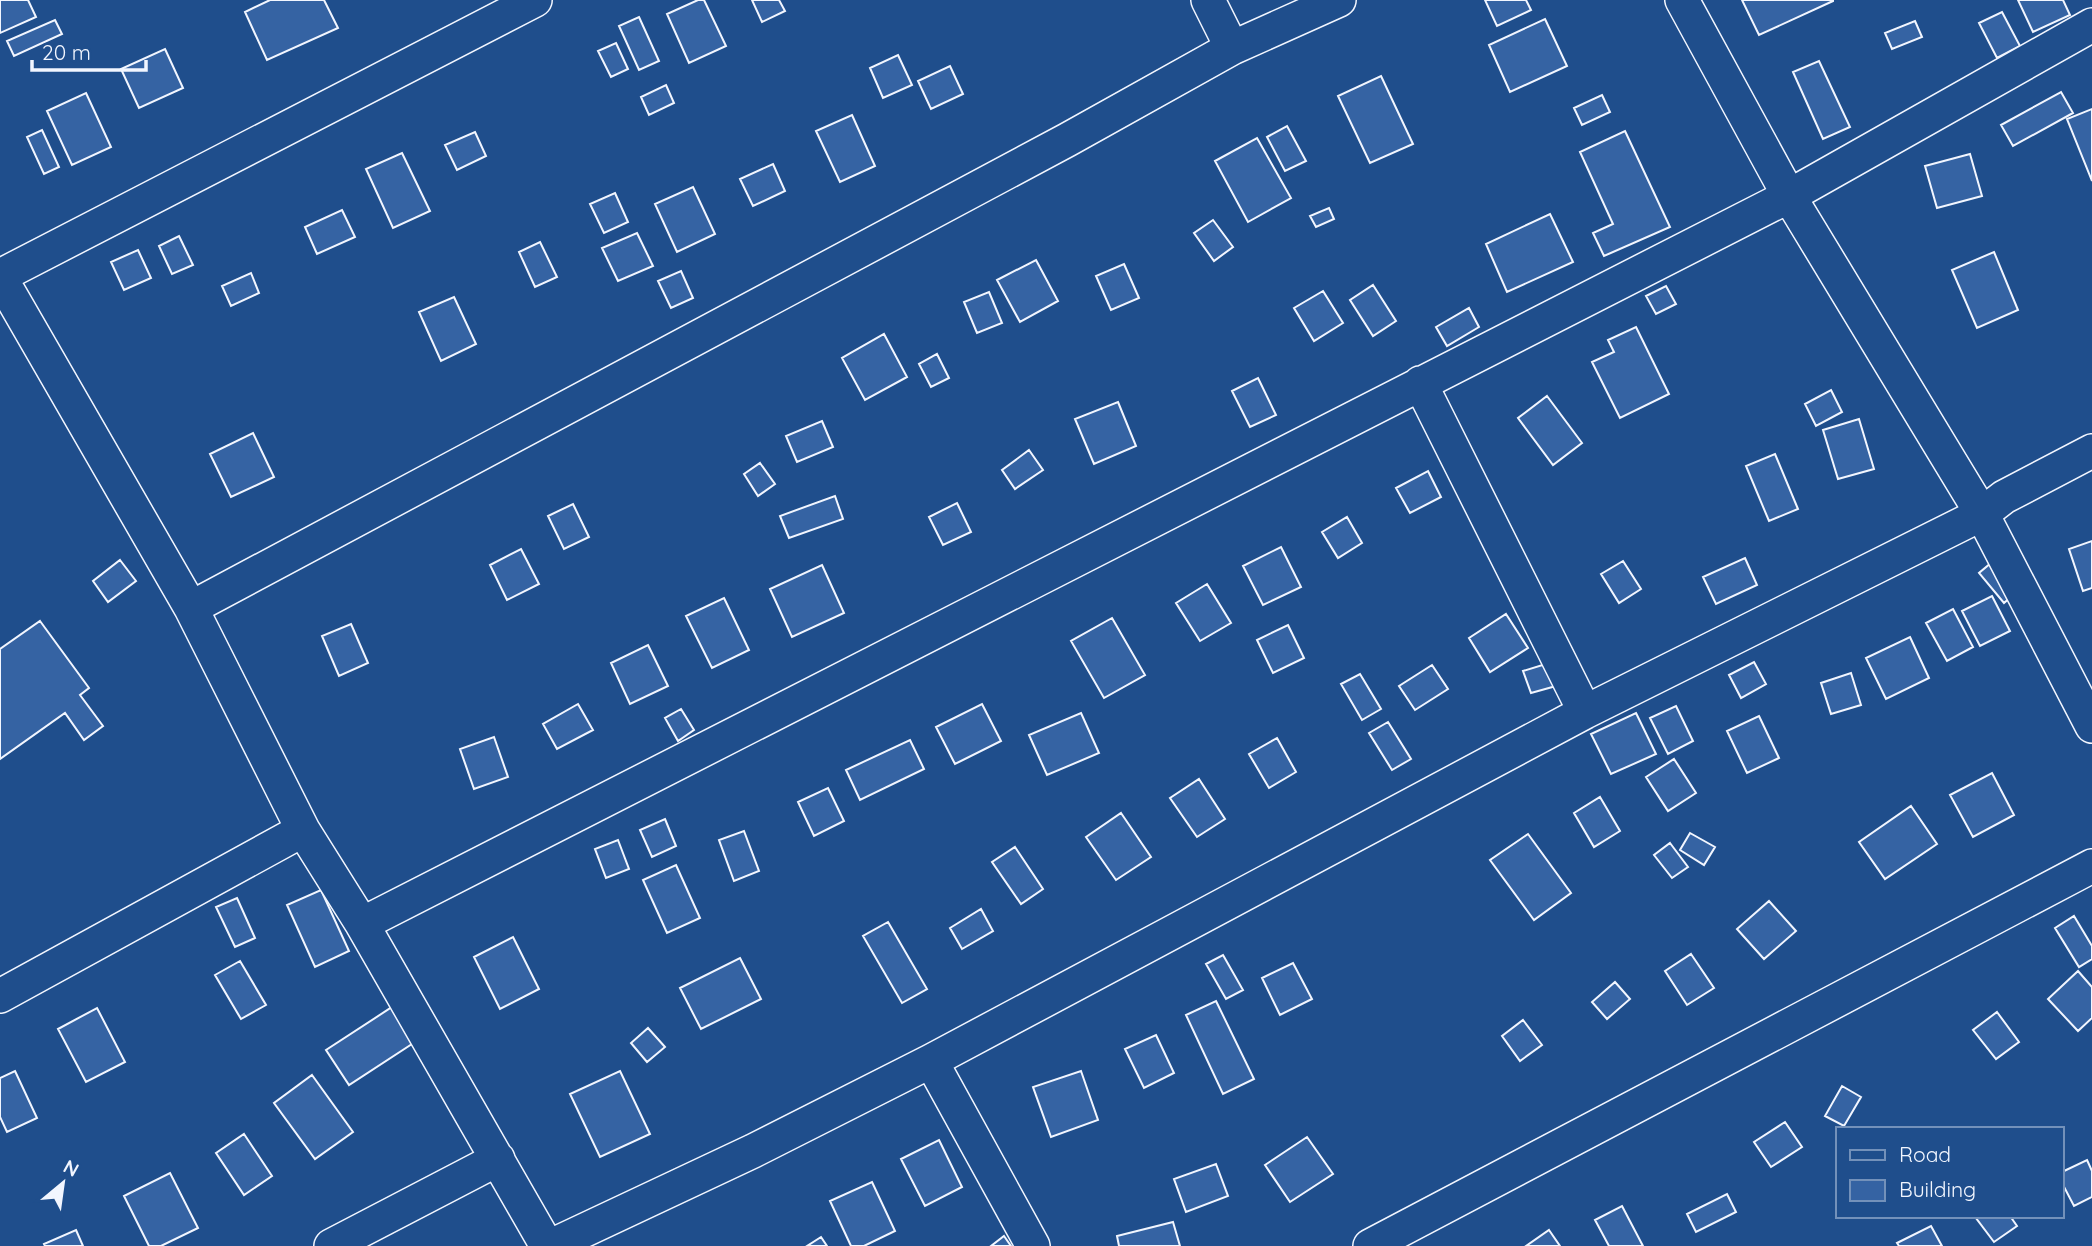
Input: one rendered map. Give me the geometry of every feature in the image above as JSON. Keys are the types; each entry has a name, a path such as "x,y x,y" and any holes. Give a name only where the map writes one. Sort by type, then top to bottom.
{"street":[{"path":"535,0 0,277 191,608 303,830 362,924 549,1246 753,1151 931,1061 1585,712 1982,514 2004,497 2092,451"},
{"path":"1208,0 1232,48"},
{"path":"191,608 1067,140 1232,48 1339,0"},
{"path":"1682,0 1789,196 1982,514 2092,726"},
{"path":"2090,0 2092,7"},
{"path":"362,924 1789,196 2092,25"},
{"path":"1420,383 1585,712"},
{"path":"0,996 303,830"},
{"path":"1370,1246 2092,866"},
{"path":"931,1061 1033,1246"},
{"path":"331,1246 498,1159"}],"building":[{"path":"0,0 28,0 36,17 0,33"},
{"path":"270,0 324,0 338,28 267,60 245,12"},
{"path":"698,0 704,0 726,46 689,63 667,14"},
{"path":"752,0 779,0 785,11 762,22"},
{"path":"1485,0 1526,0 1531,10 1497,26"},
{"path":"1742,0 1833,0 1833,1 1759,35"},
{"path":"2018,0 2063,0 2070,15 2033,32"},
{"path":"2002,12 2020,46 1997,58 1979,23"},
{"path":"639,17 659,61 639,70 619,26"},
{"path":"1545,19 1567,66 1510,92 1489,45"},
{"path":"55,20 62,34 14,56 7,41"},
{"path":"1915,21 1922,37 1892,49 1885,33"},
{"path":"616,43 628,69 611,77 598,51"},
{"path":"165,49 183,88 139,108 121,69"},
{"path":"898,55 912,85 883,98 870,68"},
{"path":"1819,61 1850,127 1823,139 1793,72"},
{"path":"950,66 963,94 931,109 918,81"},
{"path":"1381,76 1413,144 1370,163 1338,96"},
{"path":"666,85 674,103 649,115 641,97"},
{"path":"2061,92 2073,113 2013,146 2001,125"},
{"path":"86,93 111,147 72,165 47,111"},
{"path":"1602,95 1610,112 1582,125 1574,108"},
{"path":"2092,109 2092,181 2067,119"},
{"path":"852,115 875,166 840,182 816,131"},
{"path":"1287,126 1306,161 1285,171 1267,137"},
{"path":"42,130 59,167 44,174 27,137"},
{"path":"1625,131 1670,227 1604,256 1593,233 1613,224 1580,152"},
{"path":"475,132 486,156 457,170 445,145"},
{"path":"1257,138 1291,198 1248,222 1215,161"},
{"path":"402,153 430,211 393,228 366,169"},
{"path":"1970,154 1982,196 1937,208 1925,166"},
{"path":"773,164 785,191 753,206 740,179"},
{"path":"693,187 715,234 677,252 655,204"},
{"path":"615,193 628,222 604,233 590,204"},
{"path":"1329,208 1334,219 1316,227 1310,216"},
{"path":"342,210 355,237 317,254 305,227"},
{"path":"1550,214 1573,262 1507,292 1486,244"},
{"path":"1213,220 1233,247 1214,261 1194,233"},
{"path":"637,233 653,266 618,281 602,248"},
{"path":"179,236 193,265 172,274 159,246"},
{"path":"540,242 557,277 535,287 519,252"},
{"path":"138,250 151,278 124,290 111,262"},
{"path":"1994,252 2018,310 1977,328 1952,270"},
{"path":"1036,260 1058,301 1020,322 997,280"},
{"path":"1124,264 1139,298 1111,310 1096,276"},
{"path":"681,271 693,298 671,308 658,281"},
{"path":"251,273 259,293 231,306 222,286"},
{"path":"1373,285 1396,321 1373,336 1350,300"},
{"path":"1666,286 1676,304 1656,314 1646,296"},
{"path":"1323,291 1343,323 1314,341 1294,308"},
{"path":"989,292 1002,323 977,333 964,302"},
{"path":"454,297 476,344 441,361 419,312"},
{"path":"1469,308 1479,327 1447,346 1436,327"},
{"path":"1636,327 1669,394 1620,418 1592,362 1614,352 1608,340"},
{"path":"884,334 907,377 865,400 842,358"},
{"path":"937,354 949,378 931,387 919,364"},
{"path":"1258,378 1276,415 1250,427 1232,391"},
{"path":"1831,390 1842,412 1816,426 1805,404"},
{"path":"1547,396 1582,443 1553,465 1518,418"},
{"path":"1118,402 1136,446 1094,464 1075,419"},
{"path":"1859,419 1874,469 1838,479 1823,430"},
{"path":"822,421 833,447 797,462 786,436"},
{"path":"253,433 274,477 231,497 210,454"},
{"path":"1029,450 1043,470 1015,489 1002,470"},
{"path":"1775,454 1798,509 1769,521 1746,466"},
{"path":"760,463 775,484 758,496 744,474"},
{"path":"1428,471 1441,497 1410,513 1396,488"},
{"path":"835,496 843,519 789,538 780,516"},
{"path":"957,503 971,532 943,545 929,517"},
{"path":"573,504 589,537 564,549 548,516"},
{"path":"1347,517 1362,543 1338,558 1322,532"},
{"path":"2092,541 2092,588 2083,591 2069,549"},
{"path":"1281,547 1301,587 1263,605 1243,566"},
{"path":"521,549 539,584 507,600 490,565"},
{"path":"1745,558 1757,585 1716,604 1703,577"},
{"path":"1997,558 2021,588 2004,603 1979,573"},
{"path":"120,560 136,581 108,602 93,581"},
{"path":"1623,561 1641,589 1619,603 1601,574"},
{"path":"822,565 844,613 792,637 770,589"},
{"path":"1207,584 1231,623 1200,641 1176,603"},
{"path":"1992,596 2010,631 1980,646 1962,611"},
{"path":"724,598 749,650 712,668 686,616"},
{"path":"1953,609 1973,647 1947,661 1926,623"},
{"path":"1506,614 1528,648 1490,672 1469,638"},
{"path":"1112,618 1145,675 1104,698 1071,641"},
{"path":"40,621 89,688 80,695 103,726 84,740 65,713 0,759 0,649"},
{"path":"351,624 368,663 339,676 322,636"},
{"path":"1288,625 1304,658 1273,673 1257,640"},
{"path":"1910,637 1929,678 1886,699 1866,658"},
{"path":"648,645 668,686 630,704 611,663"},
{"path":"1754,662 1766,684 1741,698 1729,675"},
{"path":"1549,663 1556,686 1531,693 1523,671"},
{"path":"1432,665 1448,689 1415,710 1399,686"},
{"path":"1851,673 1861,705 1831,714 1821,683"},
{"path":"1360,674 1381,709 1362,720 1341,684"},
{"path":"578,704 593,730 557,749 543,724"},
{"path":"982,704 1001,741 955,764 936,727"},
{"path":"1676,706 1693,741 1668,754 1650,718"},
{"path":"681,709 694,730 678,741 665,718"},
{"path":"1081,713 1099,753 1047,775 1029,735"},
{"path":"1636,713 1656,754 1611,774 1591,734"},
{"path":"1759,716 1779,758 1747,773 1727,731"},
{"path":"1388,722 1411,759 1392,770 1369,733"},
{"path":"494,737 508,777 474,789 460,749"},
{"path":"1277,738 1296,772 1269,788 1249,754"},
{"path":"910,740 924,769 860,800 846,770"},
{"path":"1674,759 1696,793 1668,811 1646,777"},
{"path":"1992,773 2014,815 1973,837 1950,795"},
{"path":"1199,779 1225,819 1197,837 1170,798"},
{"path":"828,788 844,821 814,836 798,802"},
{"path":"1600,797 1620,831 1594,847 1574,813"},
{"path":"1911,806 1937,844 1885,879 1859,842"},
{"path":"1121,813 1151,857 1116,880 1086,837"},
{"path":"665,819 676,846 652,857 640,830"},
{"path":"744,831 759,871 734,881 719,840"},
{"path":"1690,833 1715,847 1704,865 1680,850"},
{"path":"1528,834 1571,893 1534,920 1490,860"},
{"path":"618,840 629,869 606,878 595,849"},
{"path":"1670,843 1688,867 1672,878 1654,855"},
{"path":"1015,847 1043,889 1021,904 992,862"},
{"path":"676,865 700,918 667,933 643,880"},
{"path":"321,890 349,951 315,967 287,905"},
{"path":"237,898 255,938 235,947 216,907"},
{"path":"1769,901 1796,931 1764,959 1737,929"},
{"path":"981,909 993,931 962,949 950,928"},
{"path":"2074,916 2092,946 2092,959 2079,967 2055,928"},
{"path":"888,922 927,989 902,1003 863,936"},
{"path":"513,937 539,989 500,1009 474,957"},
{"path":"1691,954 1714,988 1687,1005 1665,971"},
{"path":"1223,955 1243,990 1226,999 1206,964"},
{"path":"740,958 761,999 701,1029 680,988"},
{"path":"240,961 266,1005 241,1019 215,975"},
{"path":"1293,963 1312,999 1280,1015 1262,978"},
{"path":"2078,971 2092,987 2092,1018 2078,1031 2048,999"},
{"path":"1615,982 1630,999 1607,1019 1592,1002"},
{"path":"1216,1001 1254,1079 1223,1094 1186,1015"},
{"path":"392,1007 415,1042 349,1085 326,1050"},
{"path":"97,1008 125,1062 86,1082 58,1029"},
{"path":"1997,1012 2019,1042 1996,1059 1973,1030"},
{"path":"1523,1020 1542,1045 1520,1061 1502,1036"},
{"path":"648,1028 665,1047 647,1062 631,1043"},
{"path":"1156,1035 1174,1073 1144,1088 1125,1049"},
{"path":"15,1071 37,1118 7,1132 0,1117 0,1078"},
{"path":"620,1071 650,1134 600,1157 570,1094"},
{"path":"1081,1071 1098,1120 1051,1137 1033,1087"},
{"path":"312,1075 353,1132 315,1159 274,1103"},
{"path":"1842,1086 1861,1097 1844,1126 1825,1116"},
{"path":"1785,1122 1802,1147 1771,1167 1754,1142"},
{"path":"244,1134 272,1176 244,1195 216,1153"},
{"path":"1307,1137 1333,1174 1290,1202 1265,1165"},
{"path":"939,1140 962,1187 925,1206 901,1159"},
{"path":"2087,1160 2092,1171 2092,1197 2074,1206 2064,1187 2064,1171"},
{"path":"1216,1164 1228,1196 1186,1212 1174,1179"},
{"path":"170,1173 198,1228 161,1246 149,1246 124,1196"},
{"path":"872,1182 895,1231 864,1246 851,1246 830,1201"},
{"path":"1727,1194 1736,1212 1696,1232 1687,1214"},
{"path":"1622,1206 1643,1246 1609,1246 1595,1220"},
{"path":"1976,1218 2011,1218 2017,1226 1994,1242"},
{"path":"1173,1222 1180,1246 1119,1246 1117,1236"},
{"path":"1931,1226 1942,1246 1899,1246 1897,1243"},
{"path":"76,1230 83,1246 44,1244"},
{"path":"1549,1230 1560,1246 1526,1246"},
{"path":"1004,1236 1011,1246 991,1246"},
{"path":"821,1237 827,1246 807,1246"}]}
